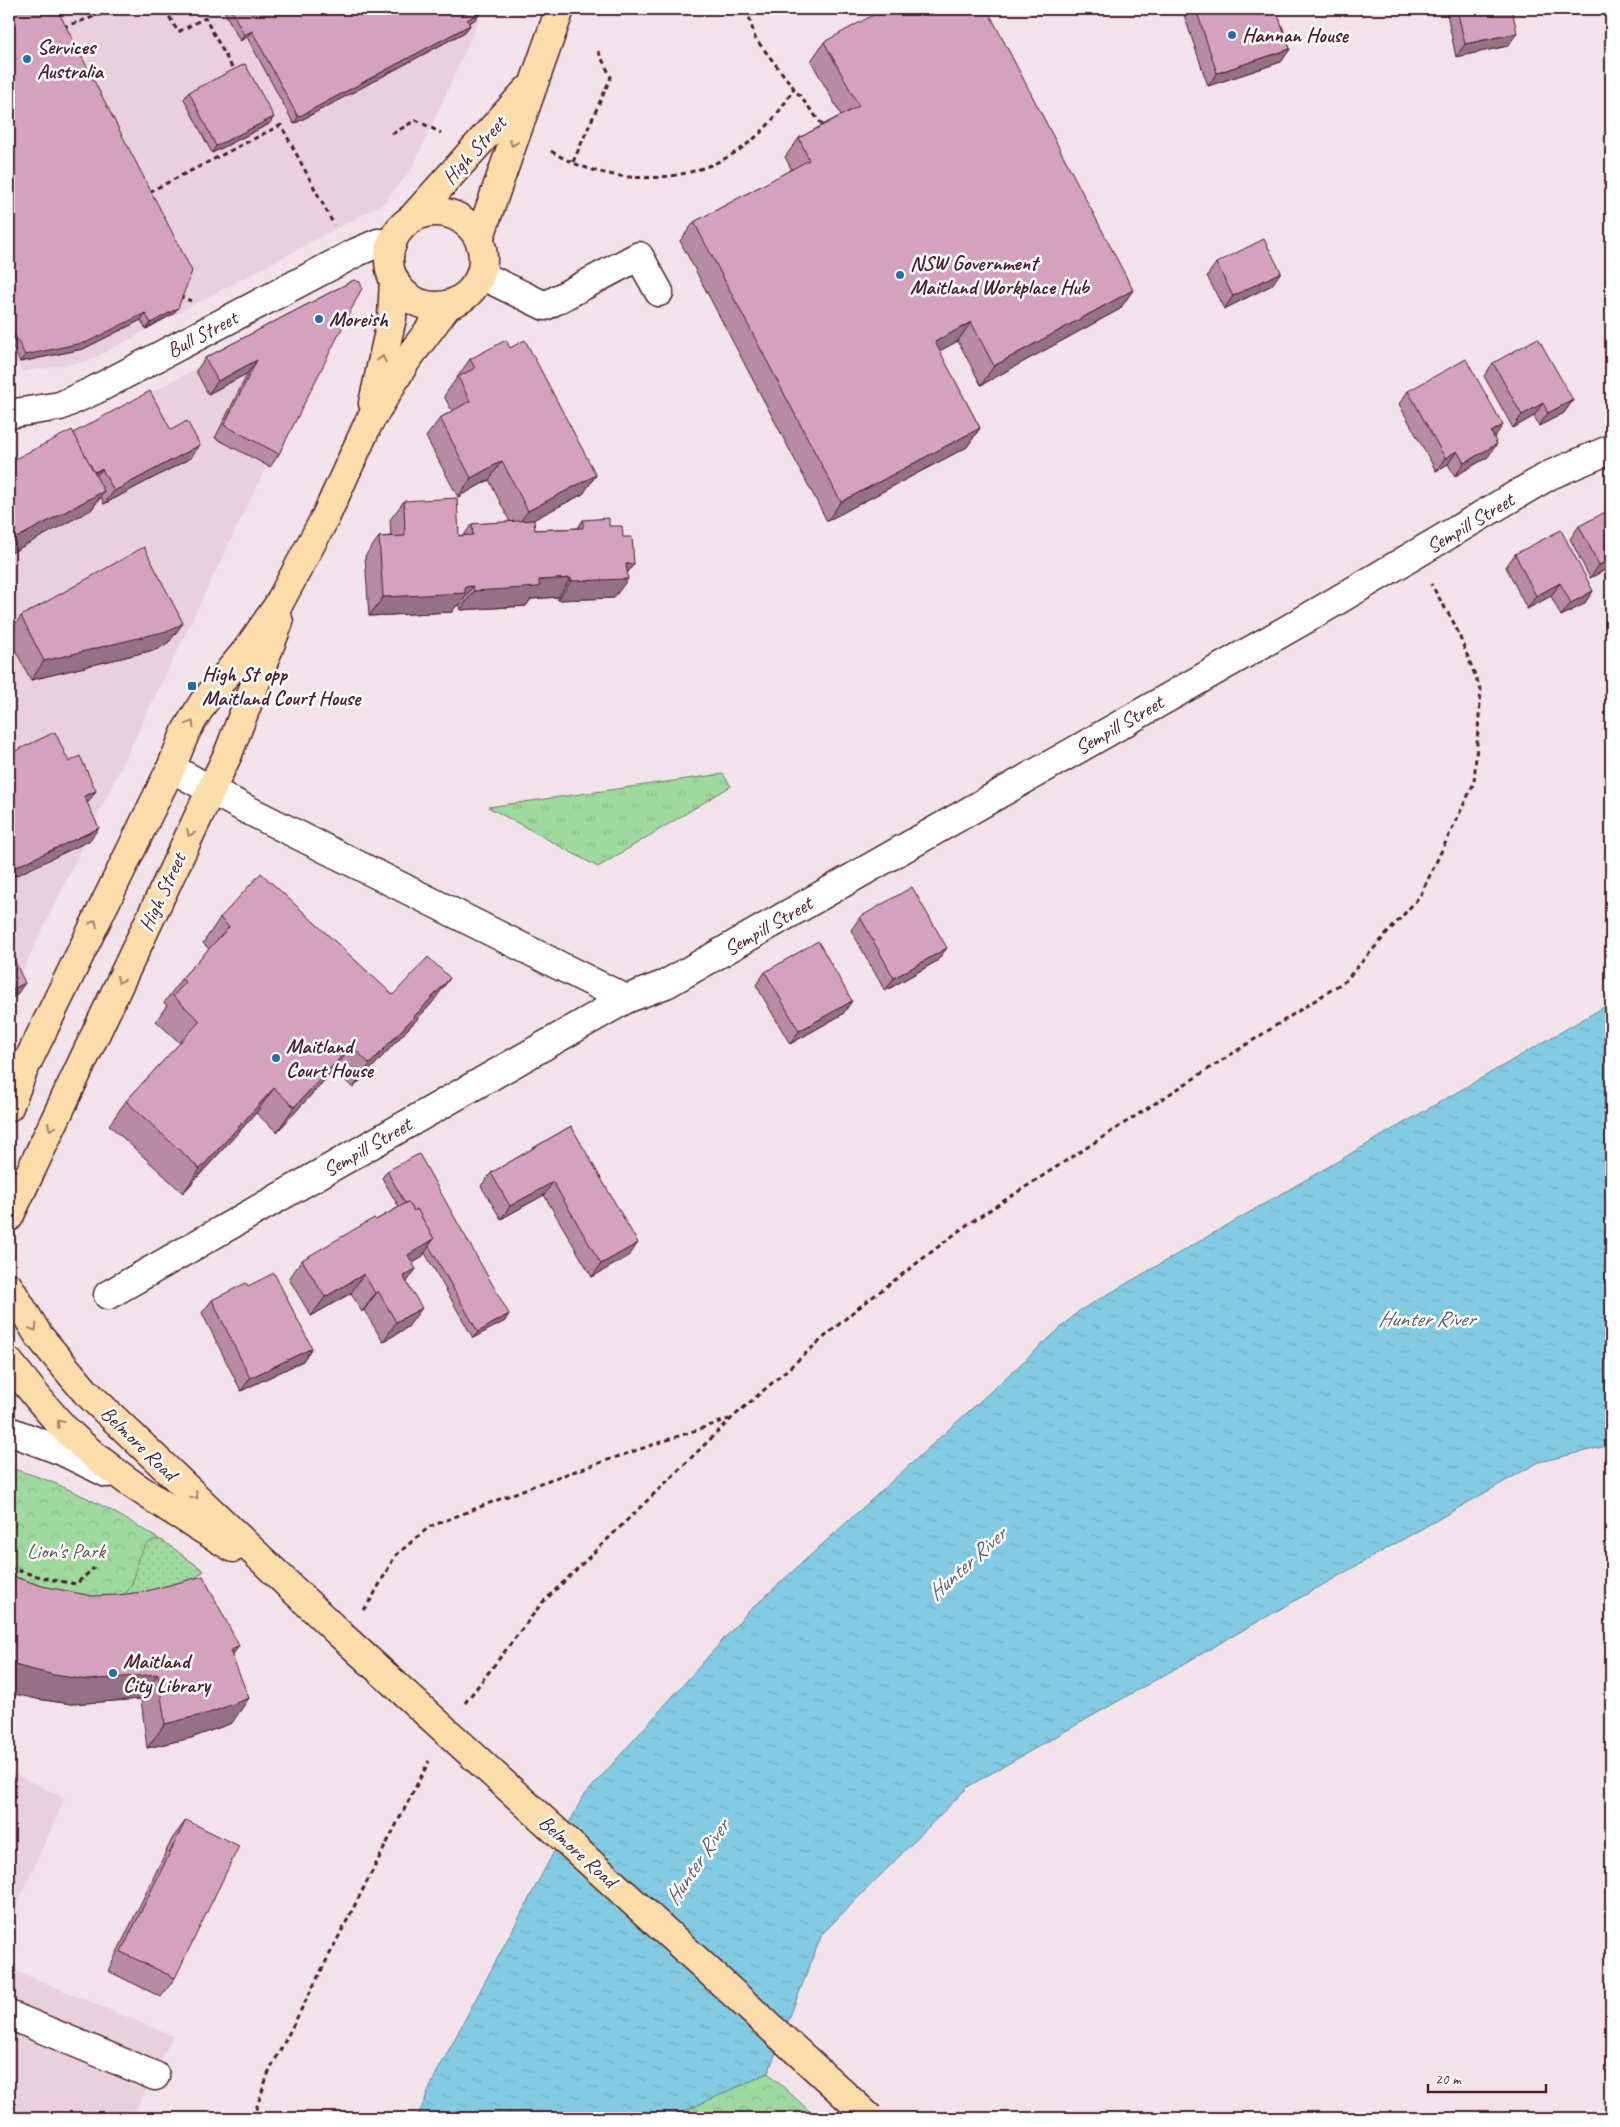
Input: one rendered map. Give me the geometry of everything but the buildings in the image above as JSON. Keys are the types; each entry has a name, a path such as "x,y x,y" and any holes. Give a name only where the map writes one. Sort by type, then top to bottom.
{"main road":[{"name":"High Street","path":"479,239 560,9"},
{"name":"High Street","path":"412,218 536,81"},
{"path":"431,212 450,214 467,223 479,239 483,257 481,275 477,283 464,297 448,305 427,305 416,302 407,296 394,279 389,264 392,244 401,227 412,218 431,212"},
{"name":"High Street","path":"368,424 392,318 394,279"},
{"name":"High Street","path":"9,1107 23,1071 171,768 186,731 204,703 246,651 272,614 325,518 368,424 406,361 448,305"},
{"name":"High Street","path":"9,1217 228,754 302,562"},
{"path":"9,1080 50,1014"},
{"name":"Belmore Road","path":"9,1287 39,1336 85,1391 288,1583"},
{"name":"Belmore Road","path":"9,1362 35,1396 68,1432 138,1488 288,1583 350,1625 870,2118"}],"street":[{"name":"Bull Street","path":"9,414 60,406 95,390 357,252 378,243 392,244"},
{"path":"481,275 545,306 639,256 659,292"},
{"name":"Sempill Street","path":"108,1295 626,999 674,979 1415,556 1550,475 1611,449"},
{"path":"171,768 626,999"},
{"path":"9,1431 62,1450 138,1488"},
{"path":"9,2015 155,2076"}],"path":[{"path":"59,28 117,9"},
{"path":"165,9 178,32 205,18 236,75"},
{"path":"747,9 756,38 829,133"},
{"path":"573,162 611,77 598,51"},
{"path":"551,150 573,162 606,174 656,178 679,174 706,166 732,154 752,141 770,122 794,88"},
{"path":"392,134 416,120 442,134"},
{"path":"263,124 267,132"},
{"path":"147,194 281,125 335,226"},
{"path":"176,295 190,300"},
{"path":"350,1625 372,1598 395,1556 429,1527 544,1482 732,1418 853,1312 968,1224 1345,981 1420,896 1474,782 1480,690 1455,625 1415,556"},
{"path":"9,1568 48,1579 76,1584 94,1568"}],"shaded area":[{"path":"9,9 484,9 413,167 383,204 89,361 22,372 9,348"},
{"path":"354,285 10,997 9,998 9,468"},
{"path":"9,1771 65,1798 9,1923"},
{"path":"9,1968 173,2036 132,2118 9,2118"}],"green space":[{"path":"723,774 731,786 598,867 488,807"},
{"name":"Lion's Park","path":"9,1468 59,1485 111,1510 160,1540 204,1571 157,1598 9,1595"},
{"path":"153,1540 162,1540 204,1571 191,1581 157,1598 122,1596 132,1583 141,1553 145,1546"},
{"path":"768,2073 817,2118 676,2118 678,2114"}],"water":[{"name":"Hunter River","path":"1611,1003 1611,1445 1539,1462 969,1786 822,1934 768,2073 678,2114 676,2118 417,2118 436,2074 583,1797 747,1613 1079,1311"}],"place":[{"name":"Hannan House","path":"1232,35"},
{"name":"Services Australia","path":"27,59"},
{"name":"NSW Government Maitland Workplace Hub","path":"900,275"},
{"name":"Moreish","path":"319,319"},
{"name":"High St opp Maitland Court House","path":"192,686"},
{"name":"Maitland Court House","path":"276,1058"},
{"name":"Maitland City Library","path":"113,1673"}]}
